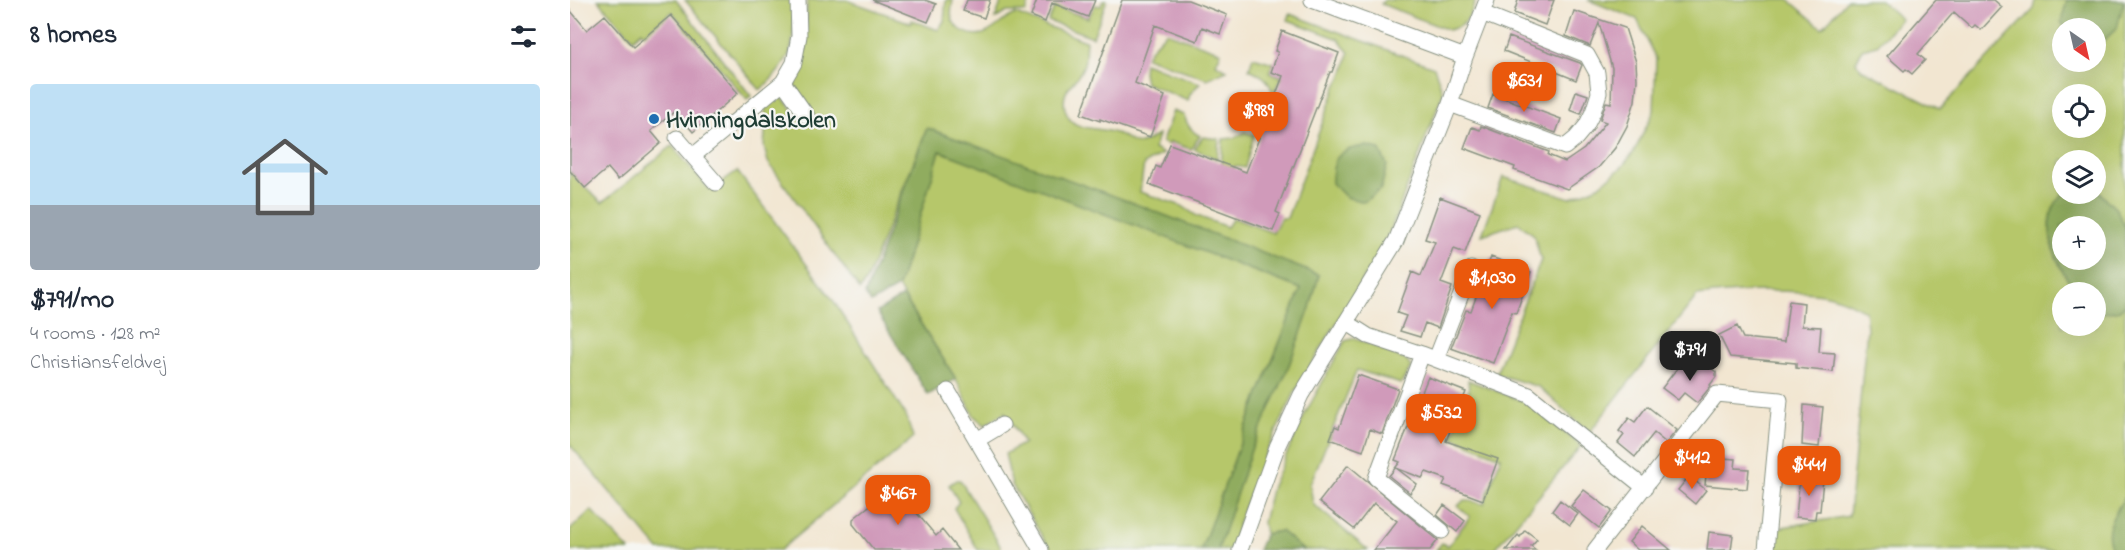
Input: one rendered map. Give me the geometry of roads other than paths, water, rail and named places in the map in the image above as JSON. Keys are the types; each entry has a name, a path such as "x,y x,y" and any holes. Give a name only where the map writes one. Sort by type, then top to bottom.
{"street":[{"path":"693,156 783,82 794,63 799,36 798,0"},
{"path":"1312,0 1465,57"},
{"path":"1240,550 1278,447 1301,395 1396,241 1485,7 1587,56 1598,73 1599,93 1593,112 1581,132 1565,147 1450,104"},
{"path":"783,82 807,116"},
{"path":"677,138 716,183"},
{"path":"1442,531 1376,478 1429,356 1471,269"},
{"path":"1346,322 1368,336 1429,356 1529,395 1645,488"},
{"path":"948,391 1041,550"},
{"path":"1595,550 1717,394 1780,400 1766,550"},
{"path":"976,440 1002,425"}],"place":[{"name":"Hvinningdalskolen","path":"654,119"}]}
